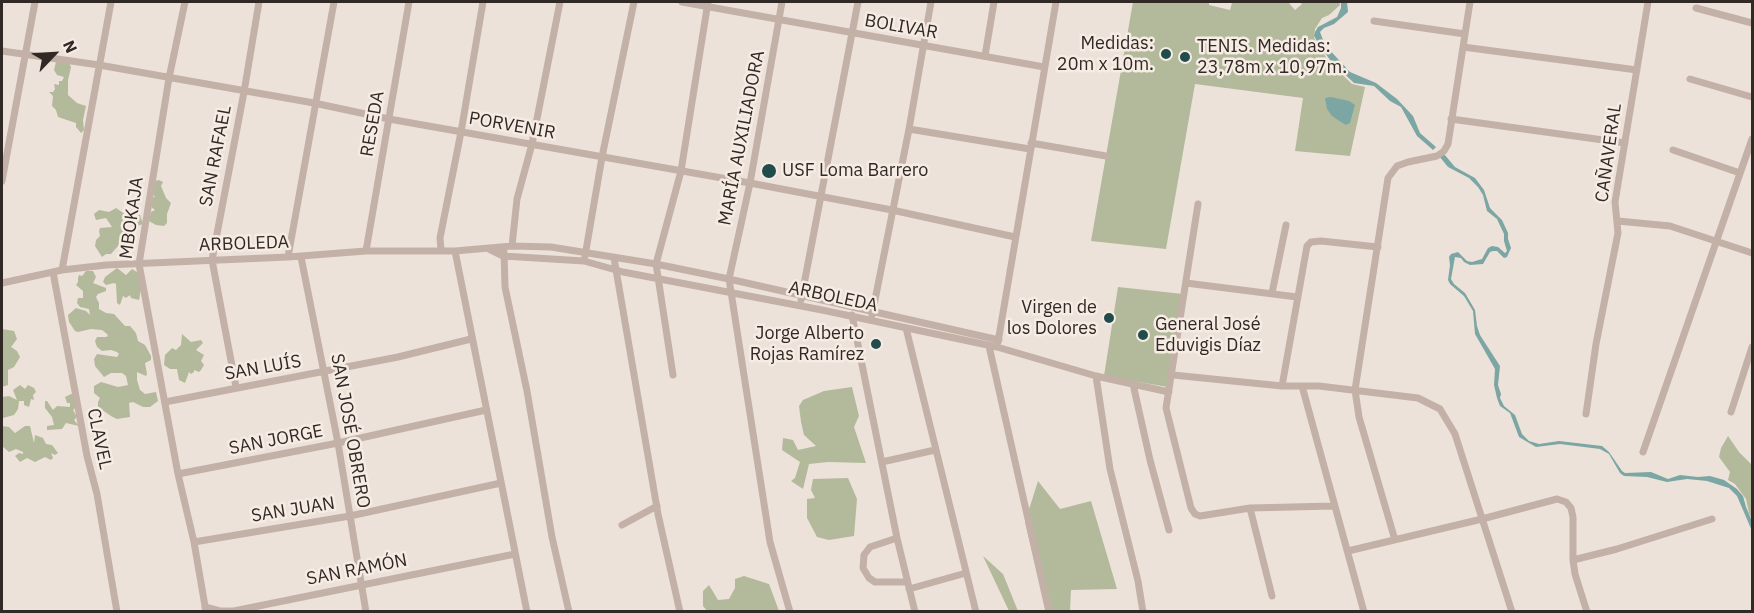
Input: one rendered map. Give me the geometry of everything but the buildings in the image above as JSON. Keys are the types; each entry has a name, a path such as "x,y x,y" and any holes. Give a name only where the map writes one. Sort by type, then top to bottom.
{"street":[{"path":"2,181 35,2"},
{"path":"62,270 111,2"},
{"name":"MBOKAJA","path":"185,2 139,264 205,609"},
{"name":"SAN RAFAEL","path":"236,387 212,260 259,2"},
{"path":"288,257 334,2"},
{"name":"RESEDA","path":"366,251 409,2"},
{"path":"441,250 440,238 483,2"},
{"path":"560,2 532,144 517,199 508,246 503,256 505,287 511,320 527,391 552,537 569,612"},
{"path":"584,261 602,157 634,2"},
{"name":"BOLIVAR","path":"682,2 708,3 853,34 1044,67"},
{"name":"MARÍA AUXILIADORA","path":"782,2 750,183 729,279 770,542 790,612"},
{"path":"800,305 858,2"},
{"path":"871,321 909,129 931,2"},
{"path":"985,56 994,2"},
{"path":"998,343 1056,2"},
{"path":"1395,540 1361,427 1355,390 1388,178 1397,166 1437,156 1444,151 1450,137 1470,2"},
{"name":"CAÑAVERAL","path":"1586,414 1596,344 1618,233 1615,202 1648,2"},
{"path":"673,375 656,264 681,171 708,3"},
{"path":"1696,8 1752,23"},
{"path":"1374,21 1465,34"},
{"path":"1463,47 1637,70"},
{"name":"PORVENIR","path":"2,51 99,65 750,183 892,210 1015,237"},
{"path":"1690,79 1752,97"},
{"path":"1451,119 1625,143"},
{"path":"909,129 1106,156"},
{"path":"1643,452 1752,139"},
{"path":"1673,150 1740,172"},
{"path":"1198,204 1173,375 1166,408 1191,508 1195,514 1200,516 1250,508 1334,506"},
{"path":"1618,221 1670,226 1752,253"},
{"path":"1272,293 1286,225"},
{"path":"1282,386 1305,253 1311,242 1378,247"},
{"name":"ARBOLEDA","path":"2,283 62,270 139,264 301,257 366,251 455,251 508,246 551,247 656,264 873,311 998,343 1096,376 1168,392"},
{"name":"ARBOLEDA","path":"489,249 503,256 584,261 616,270 800,305 989,346 998,343"},
{"path":"455,251 527,612"},
{"name":"SAN JOSÉ OBRERO","path":"301,257 338,443 366,612"},
{"path":"614,258 657,506 680,612"},
{"name":"CLAVEL","path":"53,272 87,456 97,495 117,612"},
{"path":"1186,283 1297,297"},
{"path":"851,306 897,538 915,612"},
{"path":"906,328 976,612"},
{"name":"SAN LUÍS","path":"165,402 398,357 471,339"},
{"path":"989,346 1048,612"},
{"path":"1731,412 1752,347"},
{"path":"1173,375 1282,386 1355,390 1418,398 1440,409 1455,434 1512,612"},
{"path":"1096,376 1110,469 1138,581 1143,612"},
{"path":"1133,384 1169,530"},
{"path":"1302,386 1364,612"},
{"name":"SAN JORGE","path":"178,474 338,443 486,410"},
{"path":"882,462 935,450"},
{"name":"SAN JUAN","path":"194,542 350,516 501,483"},
{"path":"1348,551 1557,499 1566,502 1571,508 1573,560 1587,612"},
{"path":"622,525 657,506"},
{"path":"1250,508 1272,596"},
{"path":"1573,560 1617,549 1712,519"},
{"path":"897,538 870,547 864,555 863,568 869,578 875,582 908,585 966,573"},
{"name":"SAN RAMÓN","path":"205,609 234,611 515,555"}],"green space":[{"path":"1133,2 1209,2 1209,5 1230,10 1232,3 1228,2 1288,2 1295,10 1302,4 1300,2 1339,2 1340,5 1322,18 1315,29 1314,38 1329,62 1352,84 1365,87 1350,156 1295,151 1303,98 1195,84 1166,249 1091,241"},
{"path":"56,62 69,63 71,67 68,95 77,103 86,106 83,120 84,130 81,133 76,123 58,117 52,106 53,96 49,92 53,92 54,84 59,85 59,81 62,81 64,77 57,75 54,70"},
{"path":"155,181 163,182 161,186 171,203 167,223 164,226 149,221 151,212 155,210 149,205 151,198 155,197 151,191"},
{"path":"116,208 125,214 140,215 143,224 134,227 121,223 122,227 132,234 131,246 124,251 118,246 111,254 102,257 95,246 100,236 100,228 112,227 106,218 96,220 94,214 99,210 109,212"},
{"path":"117,268 126,275 132,269 140,274 139,300 131,298 130,295 126,298 123,296 120,305 117,303 116,284 106,285 103,282 105,277"},
{"path":"86,271 93,271 96,277 93,283 106,288 106,291 96,297 99,309 114,314 125,326 130,326 136,333 138,341 145,345 151,356 151,360 145,363 146,376 137,372 137,380 140,390 145,394 156,392 158,401 150,407 129,403 130,417 117,419 111,416 98,407 100,398 94,393 94,386 101,382 118,387 128,385 126,376 122,373 111,373 104,377 95,366 94,359 97,354 117,357 119,354 111,350 102,351 97,347 95,341 97,337 106,337 107,334 102,330 91,329 78,332 69,322 68,315 76,308 90,315 89,309 80,307 77,303 78,298 83,298 83,291 76,285 79,275 82,276"},
{"name":"General José Eduvigis Díaz","path":"1118,287 1183,294 1168,387 1104,376"},
{"path":"2,329 14,331 17,339 11,347 20,357 14,367 8,370 8,385 2,387"},
{"path":"182,334 191,342 201,340 203,343 196,350 204,355 201,361 204,365 201,370 199,372 194,370 191,374 189,372 185,383 179,380 177,369 170,369 164,365 165,355 172,348 176,350 181,345"},
{"path":"20,385 25,389 28,385 34,388 36,392 33,395 34,400 31,399 29,407 24,405 24,401 19,401 14,415 3,418 2,397 9,396 17,400 13,390"},
{"path":"852,387 859,416 854,427 866,463 809,464 803,489 791,481 795,478 800,462 782,450 783,438 793,440 798,450 816,446 804,435 799,406 803,400 824,391"},
{"path":"74,395 76,407 73,410 77,417 74,420 79,426 66,423 62,429 47,430 47,426 54,425 52,417 45,408 45,401 53,410 57,406 70,407 65,397"},
{"path":"2,426 9,427 15,433 25,426 30,426 34,443 35,435 43,438 46,444 52,445 58,453 55,455 51,453 53,458 51,460 45,457 35,462 27,458 20,462 15,456 23,452 16,449 9,452 2,446"},
{"path":"1728,436 1752,465 1752,519 1746,499 1735,484 1728,480 1730,472 1719,457"},
{"path":"848,478 857,499 854,536 829,540 817,537 807,518 807,499 815,498 811,490 813,479"},
{"path":"1038,481 1060,509 1091,501 1117,589 1071,590 1070,611 1046,611 1025,522"},
{"path":"983,556 1003,574 1018,611 1009,611"},
{"path":"744,576 769,584 779,611 707,611 703,606 703,591 709,585 718,600 729,599 735,588 735,579"}],"water":[{"path":"1341,2 1347,2 1348,12 1320,32 1325,45 1350,72 1376,83 1397,99 1413,116 1420,133 1436,147 1433,150 1417,136 1401,107 1390,101 1374,86 1354,83 1322,49 1314,36 1315,32 1318,27 1337,17"},
{"path":"1325,98 1349,101 1355,105 1350,123 1346,125 1332,116 1327,109"},
{"path":"1444,154 1455,167 1475,178 1484,190 1490,208 1502,220 1508,233 1511,248 1507,257 1504,258 1497,251 1493,251 1483,264 1470,265 1461,258 1455,257 1451,279 1465,293 1475,310 1480,335 1500,366 1498,385 1500,398 1504,406 1515,415 1522,434 1529,441 1539,444 1559,441 1602,446 1609,452 1625,473 1651,472 1668,479 1680,475 1710,476 1724,480 1743,496 1752,521 1752,531 1737,496 1729,488 1707,481 1687,479 1667,482 1647,477 1624,476 1609,454 1600,449 1560,444 1536,447 1519,437 1510,413 1500,406 1497,398 1494,385 1495,369 1475,334 1473,311 1464,296 1448,280 1451,254 1458,252 1467,261 1472,262 1482,259 1488,248 1492,246 1498,247 1505,253 1507,251 1504,234 1497,219 1487,211 1483,195 1478,187 1469,178 1448,167 1439,156"}],"place":[{"name":"Medidas: 20m x 10m.","path":"1166,54"},
{"name":"TENIS. Medidas: 23,78m x 10,97m.","path":"1185,57"},
{"name":"USF Loma Barrero","path":"769,171"},
{"name":"Virgen de los Dolores","path":"1109,318"},
{"name":"General José Eduvigis Díaz","path":"1143,335"},
{"name":"Jorge Alberto Rojas Ramírez","path":"876,344"}]}
